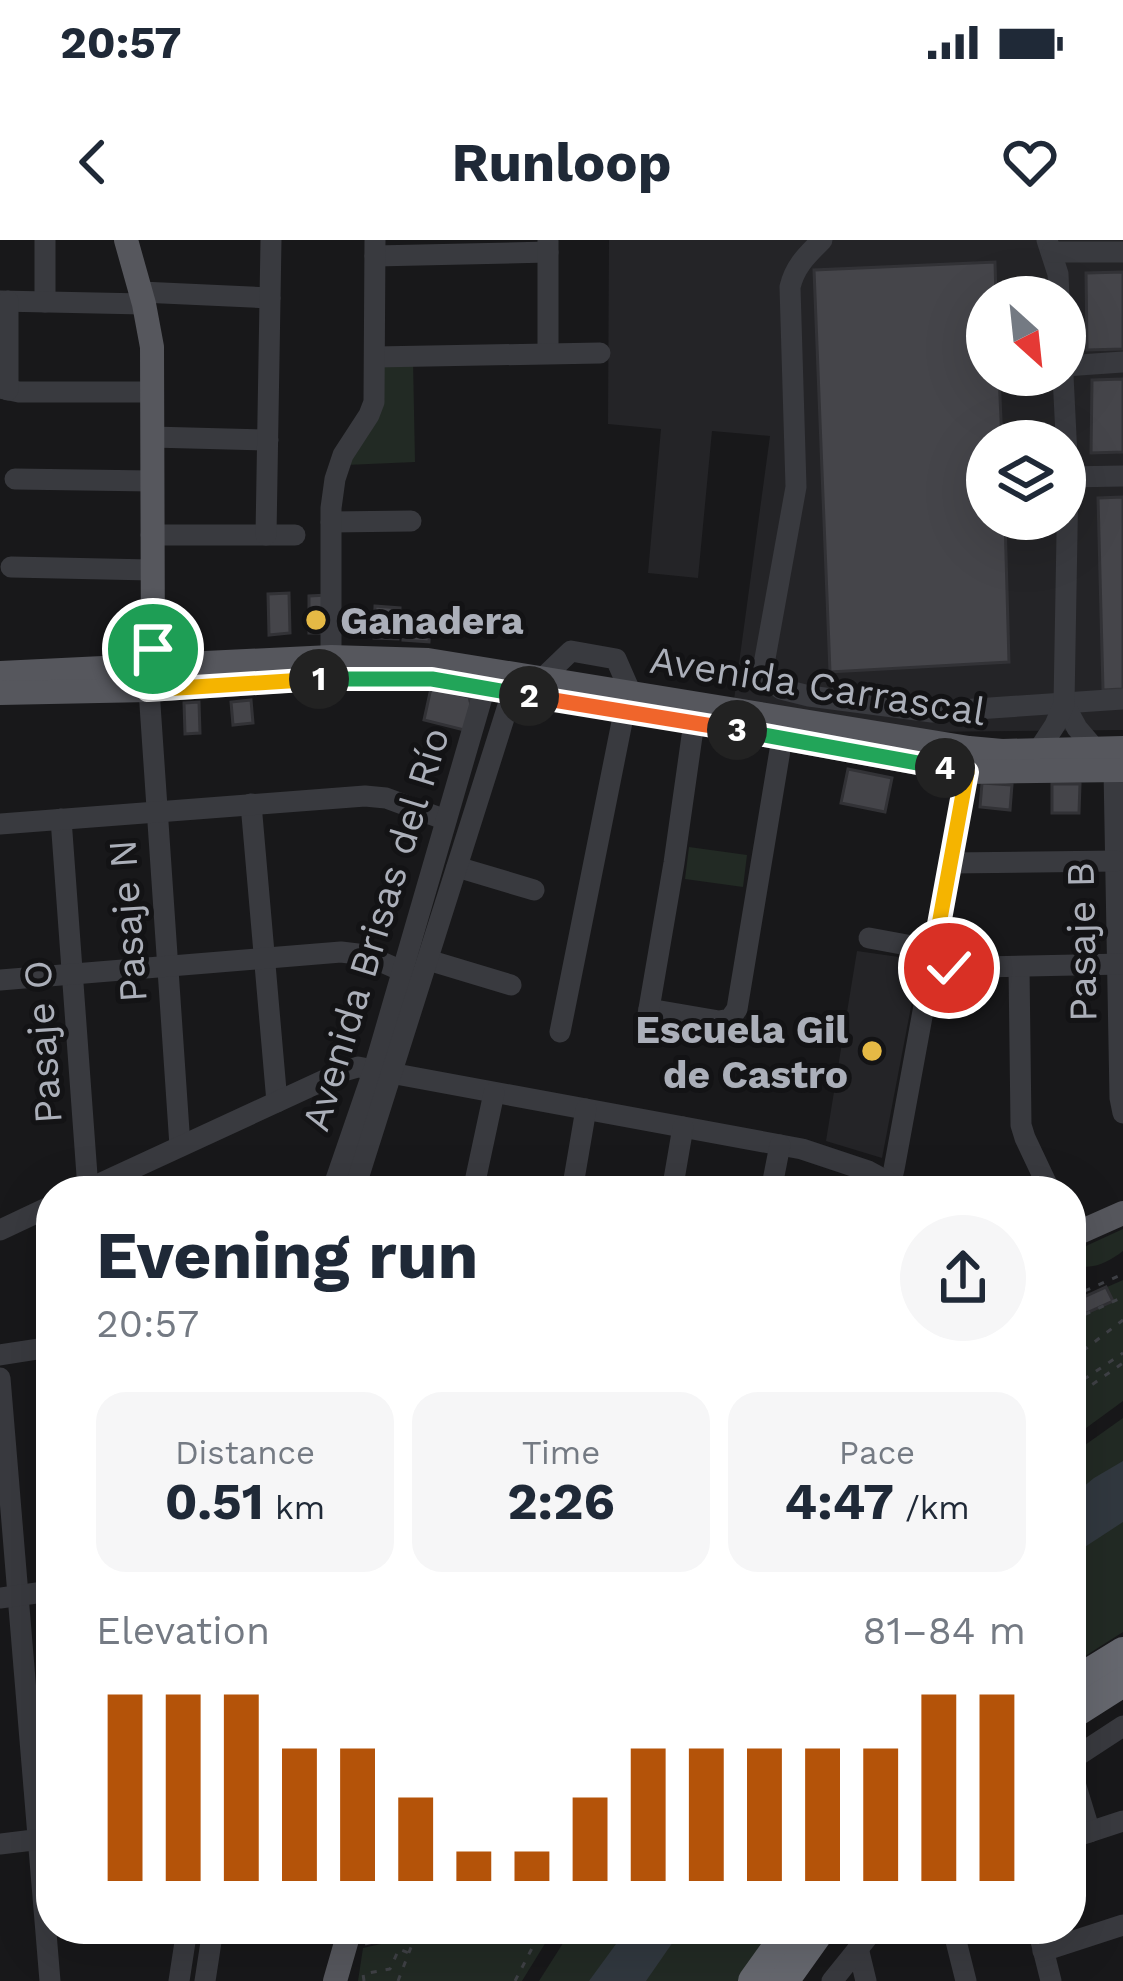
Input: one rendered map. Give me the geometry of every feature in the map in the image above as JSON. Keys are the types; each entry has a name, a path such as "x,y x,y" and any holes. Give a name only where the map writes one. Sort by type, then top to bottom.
{"highway":[{"path":"1086,1675 1123,1652"},
{"path":"1086,1705 1123,1682"},
{"path":"753,1981 779,1944"},
{"path":"784,1981 810,1944"}],"main road":[{"path":"125,240 152,347 151,677"},
{"path":"314,680 331,657"},
{"name":"Avenida Carrascal","path":"0,693 331,657 428,660 544,677 694,722 967,772 1120,763"},
{"name":"Avenida Carrascal","path":"0,674 407,678 969,748 1095,749 1120,763"},
{"path":"1086,1229 1123,1213"},
{"path":"335,1981 351,1944"}],"street":[{"path":"45,240 45,302"},
{"path":"266,535 271,240"},
{"path":"822,240 793,273 790,287 796,488 764,664 769,678 781,688 809,696 932,712 1123,699"},
{"path":"331,657 332,494 340,464 372,408 375,248 548,246 548,353"},
{"path":"1058,276 1049,246 1123,252"},
{"path":"152,392 4,389 4,301 270,298"},
{"path":"375,357 600,353"},
{"path":"1086,365 1123,362"},
{"path":"152,437 268,440"},
{"path":"1086,477 1123,476"},
{"path":"15,478 151,481"},
{"path":"331,522 411,520"},
{"path":"151,535 296,535"},
{"path":"1038,751 1064,704 1067,540"},
{"path":"11,567 151,570"},
{"name":"Pasaje N","path":"151,677 155,811 180,1146"},
{"name":"Avenida Brisas del Río","path":"358,1176 403,971 485,687"},
{"name":"Avenida Brisas del Río","path":"338,1176 428,960 512,693"},
{"path":"560,1032 627,702"},
{"path":"1064,704 1095,749"},
{"path":"694,722 647,1021 719,1021 730,1019 737,1009 782,738"},
{"name":"Pasaje B","path":"1120,763 1116,861 1123,1113"},
{"path":"895,1176 967,772"},
{"path":"0,824 372,796 446,820"},
{"path":"251,804 277,1102"},
{"name":"Pasaje O","path":"61,819 85,1176"},
{"path":"950,863 1116,861"},
{"path":"457,867 534,890"},
{"path":"869,938 932,959 1019,967 1120,964"},
{"path":"0,980 349,952 403,971"},
{"path":"428,960 511,986"},
{"path":"1019,967 1021,1125 1043,1176"},
{"path":"116,1176 351,1068 780,1144 845,1162 871,1176"},
{"path":"475,1176 494,1093"},
{"path":"575,1176 586,1109"},
{"path":"675,1176 683,1127"},
{"path":"774,1176 780,1144"},
{"path":"0,1230 36,1213"},
{"path":"0,1355 36,1349"},
{"path":"0,1378 9,1596 36,1778"},
{"path":"1086,1760 1123,1726"},
{"path":"1086,1833 1123,1821"},
{"path":"0,1844 36,1840"},
{"path":"1086,1932 1123,1925"},
{"path":"49,1944 50,1981"},
{"path":"179,1981 185,1944"},
{"path":"205,1981 211,1944"},
{"path":"832,1981 861,1944"},
{"path":"957,1944 966,1981"},
{"path":"1041,1944 1051,1981"},
{"path":"858,1948 866,1981"}],"path":[{"path":"1086,1290 1123,1274"},
{"path":"1086,1315 1123,1298"},
{"path":"1086,1348 1123,1320"},
{"path":"1086,1378 1123,1353"},
{"path":"1086,1389 1123,1363"},
{"path":"398,1980 412,1944"},
{"path":"515,1981 534,1944"},
{"path":"364,1981 363,1974 390,1969 399,1948 409,1953"}],"shaded area":[{"path":"609,240 1123,240 1123,730 918,732 734,700 770,436 712,431 698,578 648,573 661,429 608,424"},
{"path":"413,361 415,462 346,465 382,363"},
{"path":"689,847 747,855 743,887 685,879"},
{"name":"Escuela Gil de Castro","path":"857,951 920,960 882,1158 826,1141"},
{"path":"1123,1229 1123,1251 1105,1262 1086,1266 1088,1245"},
{"path":"1123,1280 1123,1401 1086,1428 1086,1296"},
{"path":"1123,1418 1123,1632 1086,1655 1086,1444"},
{"path":"1123,1461 1123,1522 1086,1546 1086,1485"},
{"path":"381,1944 545,1944 522,1981 358,1981 363,1948"},
{"path":"562,1944 764,1944 739,1981 539,1981"},
{"path":"616,1944 672,1944 646,1981 589,1981"}],"building":[{"path":"995,262 995,276 966,276 966,396 1000,396 1001,420 966,420 966,540 1006,540 1009,662 830,672 814,270"},
{"path":"1123,272 1123,349 1087,350 1086,273"},
{"path":"1123,379 1123,452 1091,453 1092,380"},
{"path":"1123,497 1123,689 1103,690 1098,498"},
{"path":"289,593 290,633 269,635 268,594"},
{"path":"327,595 328,633 309,633 309,596"},
{"path":"375,606 400,608 398,639 374,638"},
{"path":"404,626 430,628 429,642 403,640"},
{"path":"431,688 469,697 464,730 424,720"},
{"path":"251,700 253,723 233,725 231,702"},
{"path":"199,702 200,733 185,734 184,703"},
{"path":"848,769 892,778 885,812 841,803"},
{"path":"982,783 1012,785 1010,810 980,807"},
{"path":"1052,784 1080,784 1079,813 1052,813"},
{"path":"1106,1287 1113,1301 1086,1313 1086,1296"}],"place":[{"name":"Ganadera","path":"316,620"},
{"name":"Escuela Gil de Castro","path":"872,1051"}],"route":[{"path":"153,649 148,690 432,679 967,772 931,968 949,968"}]}
